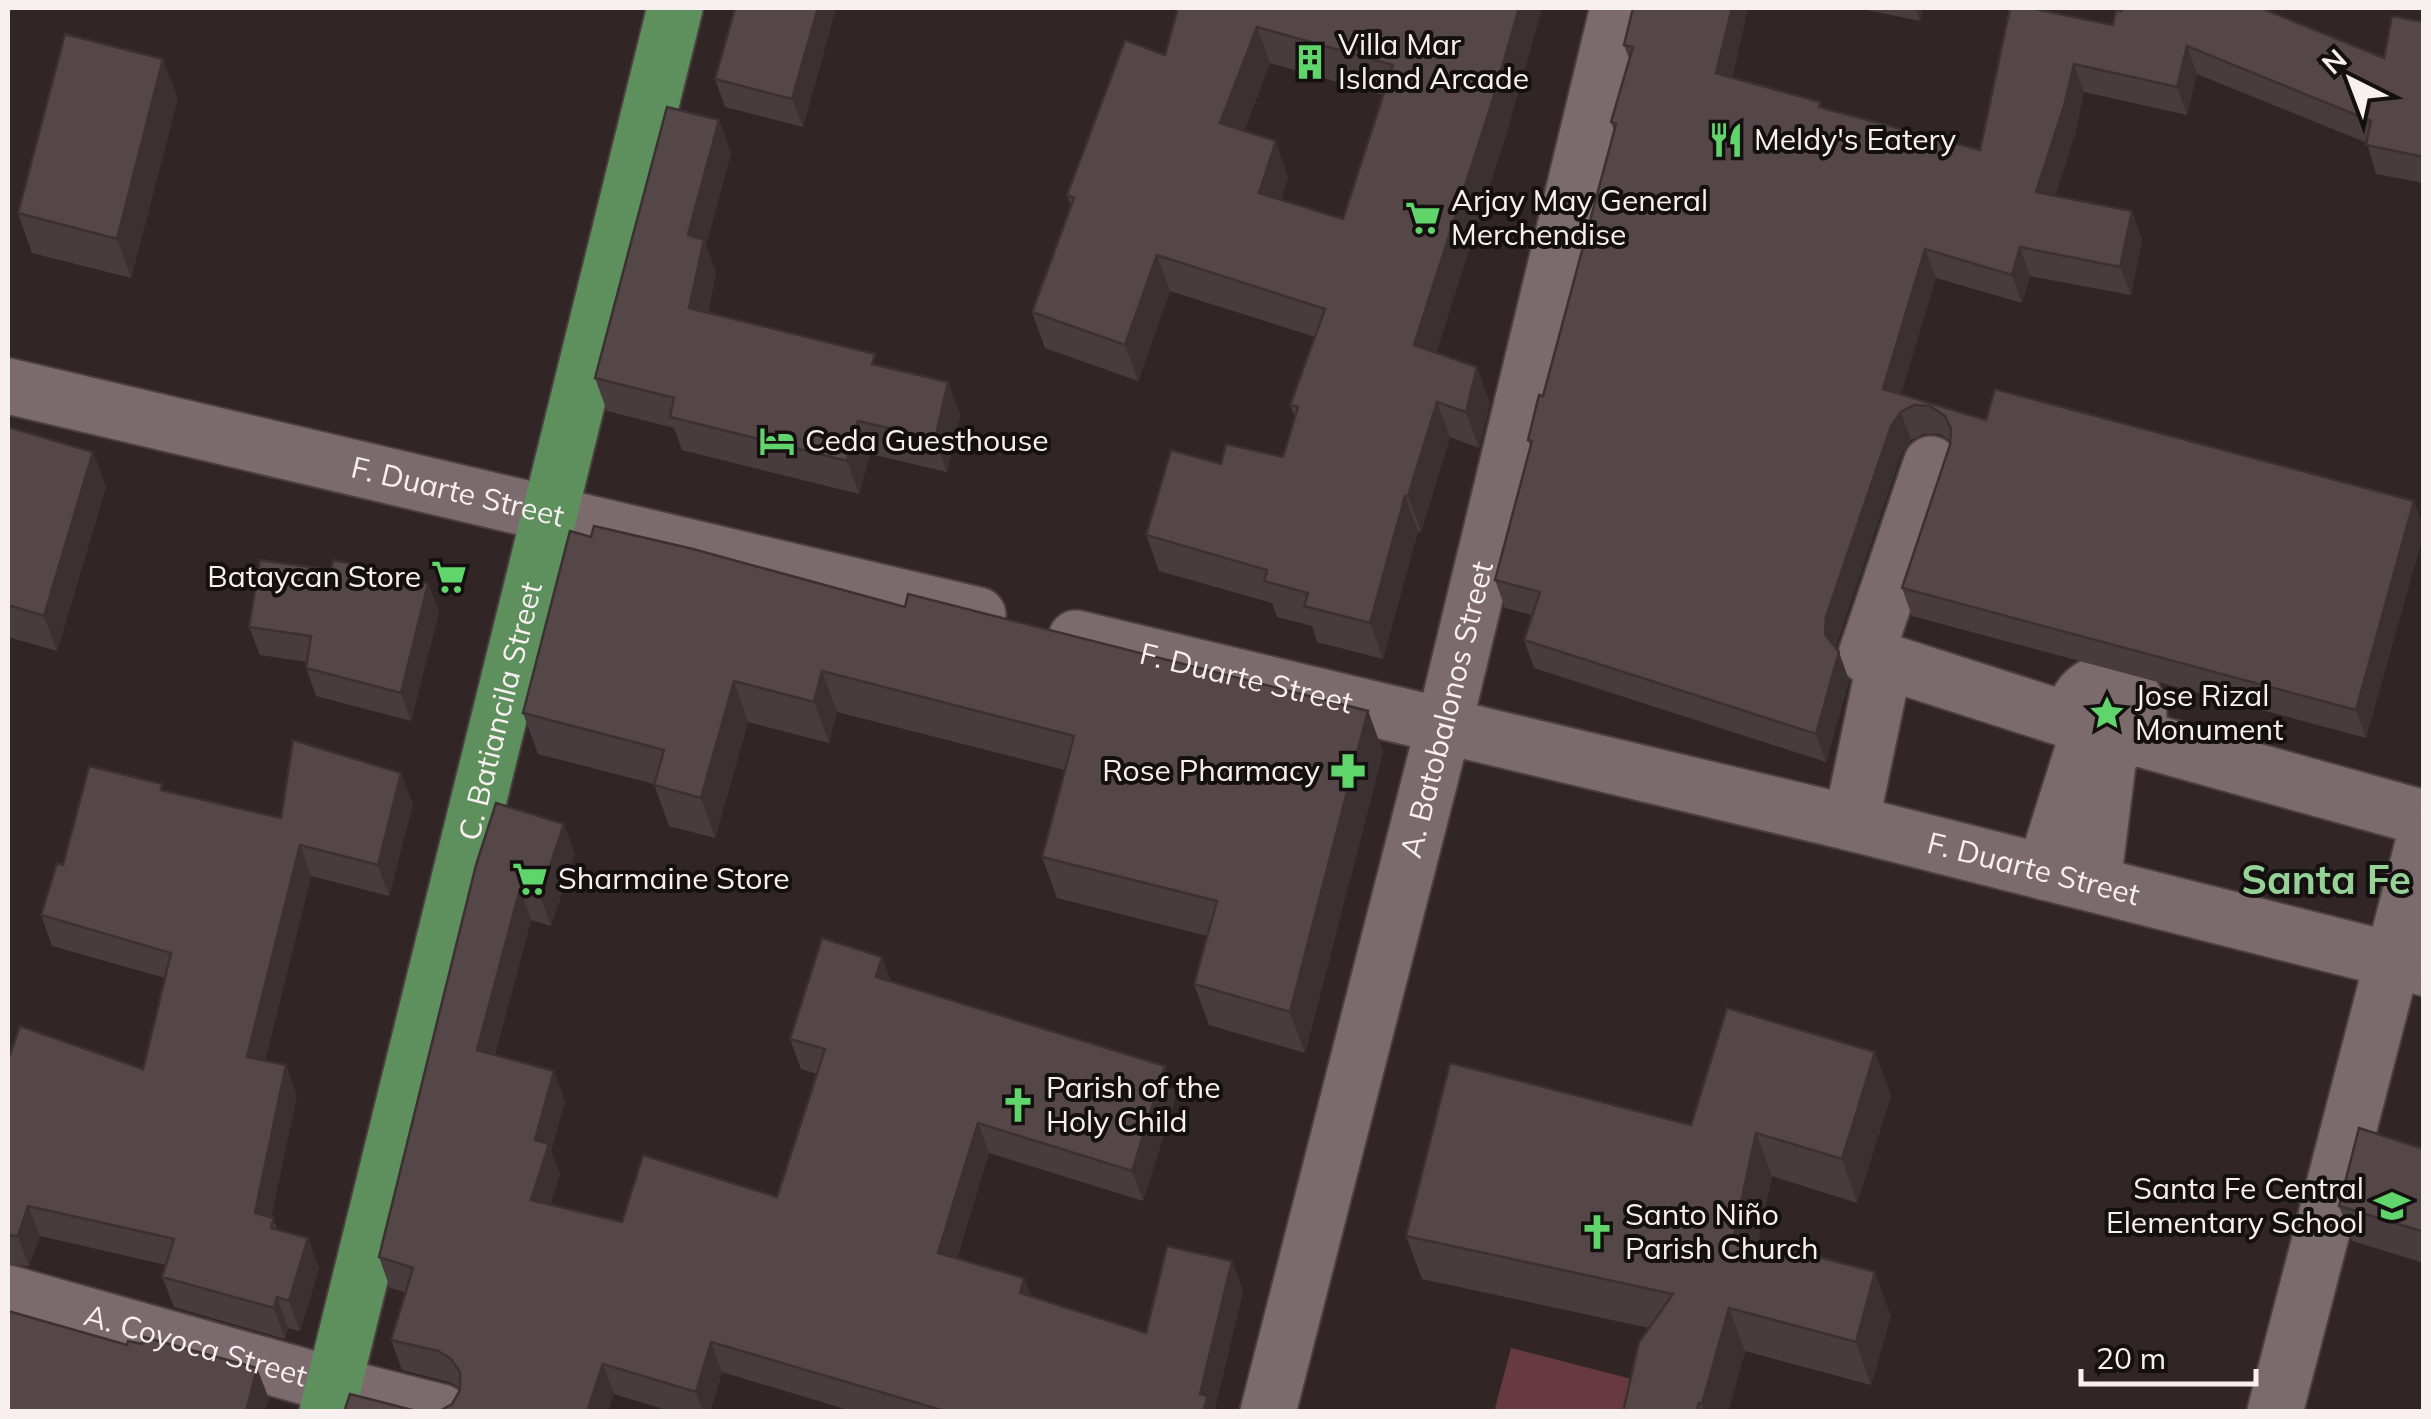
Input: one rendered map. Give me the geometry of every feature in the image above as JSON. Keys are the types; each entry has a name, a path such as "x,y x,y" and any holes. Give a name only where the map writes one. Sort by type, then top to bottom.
{"main road":[{"name":"C. Batiancila Street","path":"331,1398 675,8"}],"street":[{"name":"A. Batobalonos Street","path":"1268,1412 1444,724 1618,8"},
{"name":"F. Duarte Street","path":"8,386 1444,724 2408,964"},
{"path":"1851,823 1881,644 1931,464"},
{"path":"1881,644 2104,725 2424,818"},
{"path":"2104,725 2424,786"},
{"path":"2069,877 2104,725"},
{"path":"2276,1412 2408,964 2424,840"},
{"name":"A. Coyoca Street","path":"8,1293 331,1398 442,1412"}],"shaded area":[{"path":"1511,1348 1655,1385 1648,1411 1494,1412"}],"building":[{"path":"735,8 818,8 792,99 715,79"},
{"path":"1178,8 1519,8 1414,345 1477,367 1466,412 1437,402 1405,496 1370,623 1304,606 1308,593 1264,581 1267,570 1146,535 1171,450 1221,464 1226,444 1283,457 1298,407 1290,405 1325,309 1157,255 1125,345 1032,312 1074,198 1067,195 1125,40 1165,55","holes":["1257,27 1393,65 1343,219 1259,193 1276,141 1220,123"]},
{"path":"1633,8 1732,8 1716,73 1820,102 1819,107 1980,150 2010,8 2030,8 2113,25 2116,10 2122,8 2261,8 2384,58 2392,16 2424,22 2424,157 2366,145 2371,121 2187,46 2177,87 2074,64 2036,192 2132,211 2120,267 2020,247 2012,275 1925,249 1883,389 1986,420 1995,389 2414,501 2356,710 1902,588 1950,445 1951,429 1945,416 1930,406 1914,405 1901,412 1891,426 1826,617 1825,634 1839,652 1816,734 1524,640 1540,592 1495,580 1532,441 1528,440 1539,395 1543,396 1616,124 1611,122 1633,47 1624,45"},
{"path":"65,34 163,59 117,239 18,213"},
{"path":"667,107 719,120 688,235 704,240 689,308 875,354 872,364 948,382 935,439 858,421 847,461 670,417 674,398 595,378"},
{"path":"8,427 93,452 44,616 8,605"},
{"path":"594,526 905,607 908,594 1368,711 1290,1012 1194,984 1217,901 1042,857 1074,736 822,671 814,702 734,681 701,798 654,785 664,750 523,713 570,531 591,537"},
{"path":"260,560 331,570 333,560 389,571 428,584 401,693 306,668 311,636 249,627"},
{"path":"293,740 401,773 378,865 300,845 247,1057 286,1065 255,1213 274,1218 271,1228 308,1238 289,1301 277,1297 274,1308 162,1277 174,1239 28,1206 18,1236 8,1235 8,1060 20,1026 143,1069 171,953 41,915 57,863 63,865 89,766 162,784 161,790 281,818"},
{"path":"496,803 564,824 540,896 520,889 477,1050 554,1071 535,1140 549,1144 531,1200 622,1222 643,1155 777,1197 825,1049 790,1039 822,938 882,957 876,977 1165,1066 1132,1171 978,1123 938,1253 1024,1278 1020,1293 1146,1333 1167,1246 1232,1261 1200,1394 1208,1396 1203,1412 948,1412 711,1342 696,1392 603,1364 587,1412 438,1412 452,1404 460,1390 460,1372 451,1359 438,1351 391,1340 413,1268 379,1257 476,865"},
{"path":"1727,1008 1875,1052 1842,1159 1756,1133 1734,1234 1875,1272 1856,1342 1729,1308 1702,1404 1696,1412 1623,1412 1639,1342 1673,1294 1406,1236 1450,1063 1691,1125"},
{"path":"2359,1128 2424,1149 2424,1232 2339,1206"},
{"path":"8,1311 127,1345 128,1341 142,1344 144,1337 257,1368 246,1412 8,1412"},
{"path":"350,1394 420,1412 344,1412"}],"place":[{"name":"Villa Mar Island Arcade","path":"1310,62"},
{"name":"Meldy's Eatery","path":"1726,140"},
{"name":"Arjay May General Merchendise","path":"1423,218"},
{"name":"Ceda Guesthouse","path":"777,441"},
{"name":"Bataycan Store","path":"449,577"},
{"name":"Jose Rizal Monument","path":"2107,713"},
{"name":"Rose Pharmacy","path":"1348,771"},
{"name":"Sharmaine Store","path":"530,879"},
{"name":"Parish of the Holy Child","path":"1018,1105"},
{"name":"Santa Fe Central Elementary School","path":"2392,1206"},
{"name":"Santo Niño Parish Church","path":"1597,1232"}],"district":[{"name":"Santa Fe","path":"2326,880"}]}
